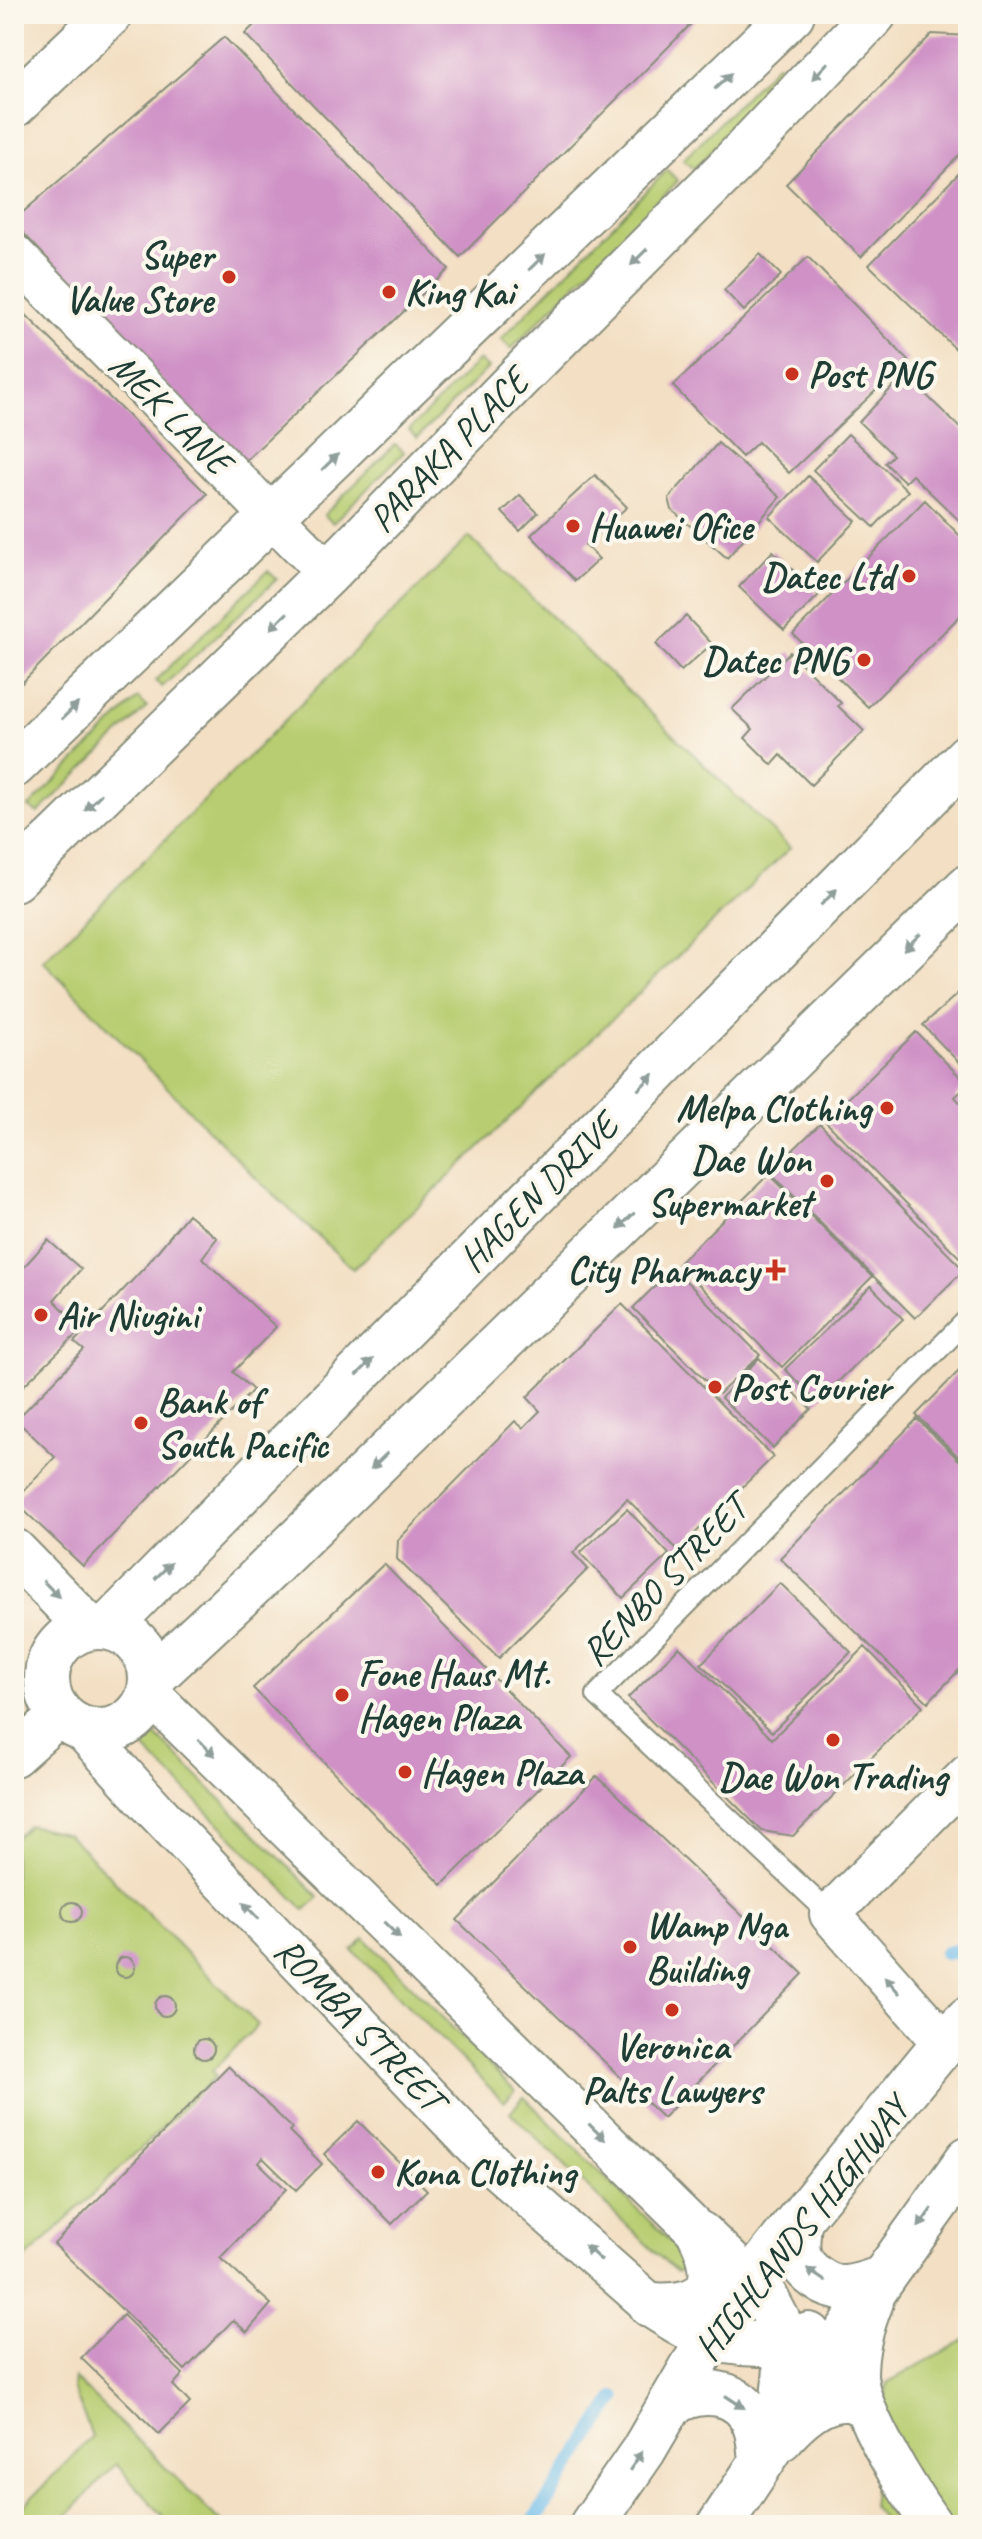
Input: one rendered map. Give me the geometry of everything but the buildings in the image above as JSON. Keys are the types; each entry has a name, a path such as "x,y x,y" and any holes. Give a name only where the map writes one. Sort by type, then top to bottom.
{"main road":[{"path":"14,105 110,14"},
{"name":"PARAKA PLACE","path":"14,765 792,14"},
{"name":"PARAKA PLACE","path":"14,879 328,573 729,167 874,14"},
{"name":"HAGEN DRIVE","path":"99,1627 968,756"},
{"path":"152,1686 149,1660 141,1646 127,1634 99,1627 76,1632 62,1642 51,1656 47,1674 63,1712 99,1732 131,1722 143,1710 152,1686 266,1571 968,887"},
{"path":"14,1551 99,1627"},
{"name":"ROMBA STREET","path":"14,1663 63,1712"},
{"name":"HIGHLANDS HIGHWAY","path":"592,2525 643,2451 749,2283 956,2031"},
{"path":"720,2525 883,2278 968,2159"},
{"path":"700,2234 713,2242 743,2250 774,2240 799,2220"},
{"path":"799,2220 798,2253 804,2268 817,2277 844,2289 883,2278"},
{"path":"700,2234 766,2298 778,2321 783,2342 785,2385 774,2430 761,2463"},
{"path":"651,2305 685,2305 700,2298 706,2290 711,2281 712,2262 700,2234"},
{"path":"651,2305 704,2335 748,2343 783,2342 820,2331 883,2278"},
{"path":"651,2305 669,2337 672,2352 675,2379 670,2405"},
{"path":"670,2405 683,2396 701,2392 721,2394 735,2400 754,2422 759,2436 761,2463"}],"street":[{"name":"MEK LANE","path":"14,255 328,573"},
{"path":"152,1686 700,2234"},
{"path":"14,1756 63,1712"},
{"name":"ROMBA STREET","path":"63,1712 497,2169 651,2305"},
{"path":"956,2031 830,1914 968,1775"},
{"path":"883,2278 866,2319 857,2376 864,2406 913,2498 932,2525"},
{"path":"761,2463 795,2425 818,2409 845,2400 864,2406"}],"lane":[{"name":"RENBO STREET","path":"830,1914 597,1695 968,1319"}],"green space":[{"path":"777,64 787,73 694,169 683,160"},
{"path":"667,170 678,181 511,349 501,339"},
{"path":"479,360 488,368 417,438 409,430"},
{"path":"395,444 404,452 333,523 324,515"},
{"path":"469,537 790,848 353,1269 257,1179 43,961"},
{"path":"268,571 277,579 162,687 155,681"},
{"path":"138,698 147,707 38,813 29,807"},
{"path":"146,1725 319,1897 305,1910 133,1737"},
{"path":"29,1825 68,1834 258,2025 212,2071 216,2076 14,2270 14,1839"},
{"path":"364,1938 515,2091 504,2102 352,1950"},
{"path":"524,2097 688,2259 686,2269 677,2272 665,2262 510,2112"},
{"path":"968,2338 968,2525 890,2525 872,2506 887,2383"},
{"path":"74,2378 224,2525 171,2525 116,2464 58,2525 14,2525 14,2516 92,2436 73,2388"}],"waterway":[{"path":"946,1953 968,1949"},
{"path":"531,2525 615,2398"}],"place":[{"name":"Super Value Store","path":"229,277"},
{"name":"King Kai","path":"389,292"},
{"name":"Post PNG","path":"792,374"},
{"name":"Huawei Ofice","path":"573,526"},
{"name":"Datec Ltd","path":"909,576"},
{"name":"Datec PNG","path":"864,660"},
{"name":"Melpa Clothing","path":"887,1108"},
{"name":"Dae Won Supermarket","path":"827,1181"},
{"name":"City Pharmacy","path":"775,1270"},
{"name":"Air Niugini","path":"41,1315"},
{"name":"Post Courier","path":"715,1387"},
{"name":"Bank of South Pacific","path":"141,1423"},
{"name":"Fone Haus Mt. Hagen Plaza","path":"342,1695"},
{"name":"Dae Won Trading","path":"833,1740"},
{"name":"Hagen Plaza","path":"405,1772"},
{"name":"Wamp Nga Building","path":"630,1947"},
{"name":"Veronica Palts Lawyers","path":"672,2010"},
{"name":"Kona Clothing","path":"378,2172"}]}
